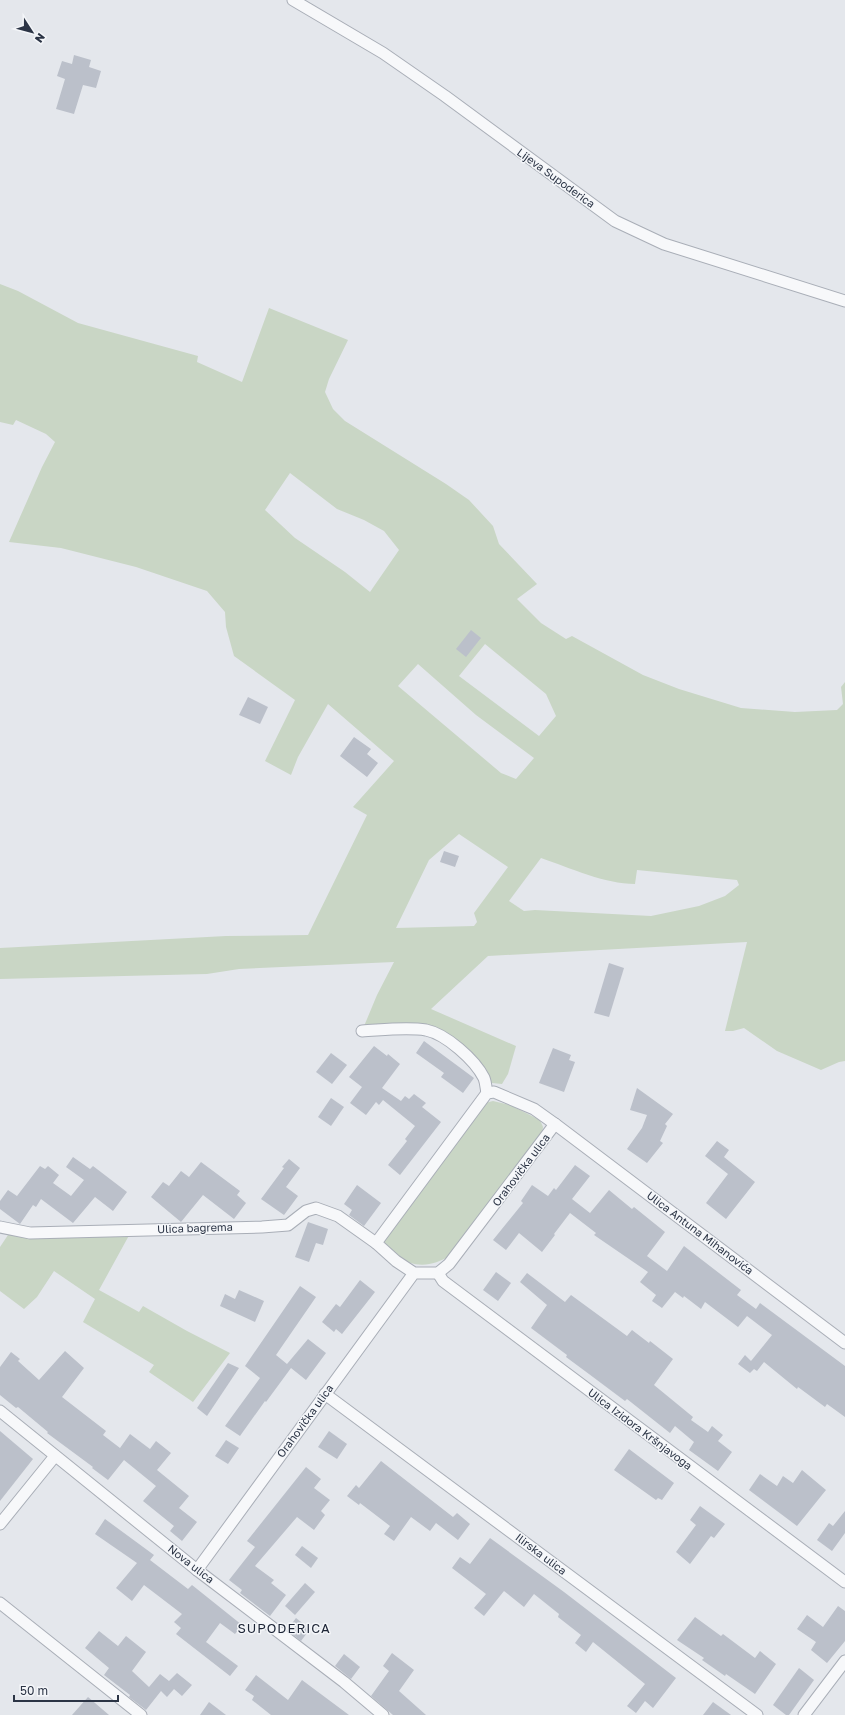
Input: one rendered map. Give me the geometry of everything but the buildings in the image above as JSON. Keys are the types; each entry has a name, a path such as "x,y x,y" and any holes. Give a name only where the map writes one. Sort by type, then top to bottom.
{"street":[{"name":"Lijeva Supoderica","path":"293,0 383,53 445,96 615,221 664,244 845,301"},
{"path":"362,1032 406,1029 426,1030 436,1034 463,1052 476,1066 484,1079 487,1093 376,1243 396,1261 414,1273 438,1273"},
{"name":"Orahovička ulica","path":"438,1273 457,1255 555,1124 534,1109 494,1092 487,1093"},
{"name":"Ulica Antuna Mihanovića","path":"555,1124 843,1338"},
{"name":"Ulica bagrema","path":"0,1227 30,1233 262,1227 288,1225 306,1211 316,1208 338,1216 376,1243"},
{"name":"Orahovička ulica","path":"197,1570 414,1273"},
{"name":"Ulica Izidora Kršnjavoga","path":"438,1273 443,1281 845,1582"},
{"name":"Ilirska ulica","path":"325,1394 757,1715"},
{"name":"Nova ulica","path":"0,1411 197,1570 344,1682 383,1715"},
{"path":"0,1524 55,1456"},
{"path":"0,1603 141,1715"},
{"path":"804,1715 845,1661"}],"green space":[{"path":"0,284 18,291 78,323 198,356 197,362 242,382 269,308 348,340 329,379 325,392 333,409 345,421 469,500 493,526 499,544 537,584 517,599 541,623 566,639 572,636 643,675 679,689 741,708 795,712 837,710 843,704 841,687 845,682 845,1061 821,1070 777,1051 744,1028 733,1031 725,1031 747,942 488,956 431,1009 516,1046 508,1074 502,1084 492,1083 484,1079 436,1034 362,1031 377,995 394,962 239,969 207,974 0,979 0,948 226,936 308,935 367,815 353,807 394,761 328,704 298,757 291,775 265,761 295,700 234,656 226,627 225,612 207,591 136,567 61,548 9,542 42,467 55,442 46,434 16,420 13,425 0,422","holes":["290,473 337,509 364,520 384,531 399,550 370,592 345,572 295,538 265,510","485,644 546,694 556,716 539,736 459,676","418,664 476,715 534,758 516,779 501,773 398,686","459,834 508,867 474,913 477,922 474,926 396,928 429,860","541,858 588,875 624,883 635,884 637,870 737,880 739,885 725,896 699,906 651,916 535,910 524,911 509,901"]},
{"path":"493,1101 510,1105 540,1120 543,1127 542,1135 451,1255 437,1262 423,1265 410,1263 403,1260 386,1246 384,1241 485,1103"},
{"path":"12,1229 132,1230 99,1290 139,1312 143,1306 230,1353 193,1402 149,1372 154,1365 83,1322 95,1299 54,1271 37,1297 24,1309 0,1291 0,1247"}],"district":[{"name":"SUPODERICA","path":"284,1628"}]}
